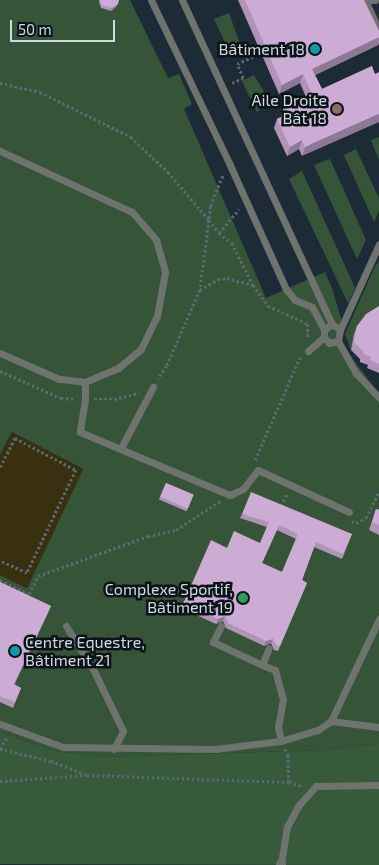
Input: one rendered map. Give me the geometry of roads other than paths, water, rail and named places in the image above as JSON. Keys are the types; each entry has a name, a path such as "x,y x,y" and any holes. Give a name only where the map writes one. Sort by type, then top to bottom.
{"lane":[{"path":"151,0 229,162 286,289 295,300 312,307 329,343 338,341"},
{"path":"182,0 332,324 340,330"},
{"path":"375,0 367,0 379,30"},
{"path":"0,151 132,212 156,240 164,272 158,316 141,349 118,368 85,382 59,379 0,352"},
{"path":"379,244 340,330 338,341 356,373 379,398"},
{"path":"305,350 332,324"},
{"path":"85,382 85,399 80,432 230,495 243,489 258,470 349,515"},
{"path":"121,448 152,386"},
{"path":"0,724 62,747 215,749 281,741 318,730 331,721 379,619"},
{"path":"66,626 93,669 123,731 114,749"},
{"path":"222,626 213,642 275,670 283,699 278,727 281,741"},
{"path":"262,665 269,648"},
{"path":"331,721 379,727"},
{"path":"281,864 290,822 298,806 316,786 379,785"}],"place":[{"name":"Bâtiment 18","path":"315,49"},
{"name":"Aile Droite Bât 18","path":"337,109"},
{"name":"Complexe Sportif, Bâtiment 19","path":"243,598"},
{"name":"Centre Equestre, Bâtiment 21","path":"15,651"}]}
